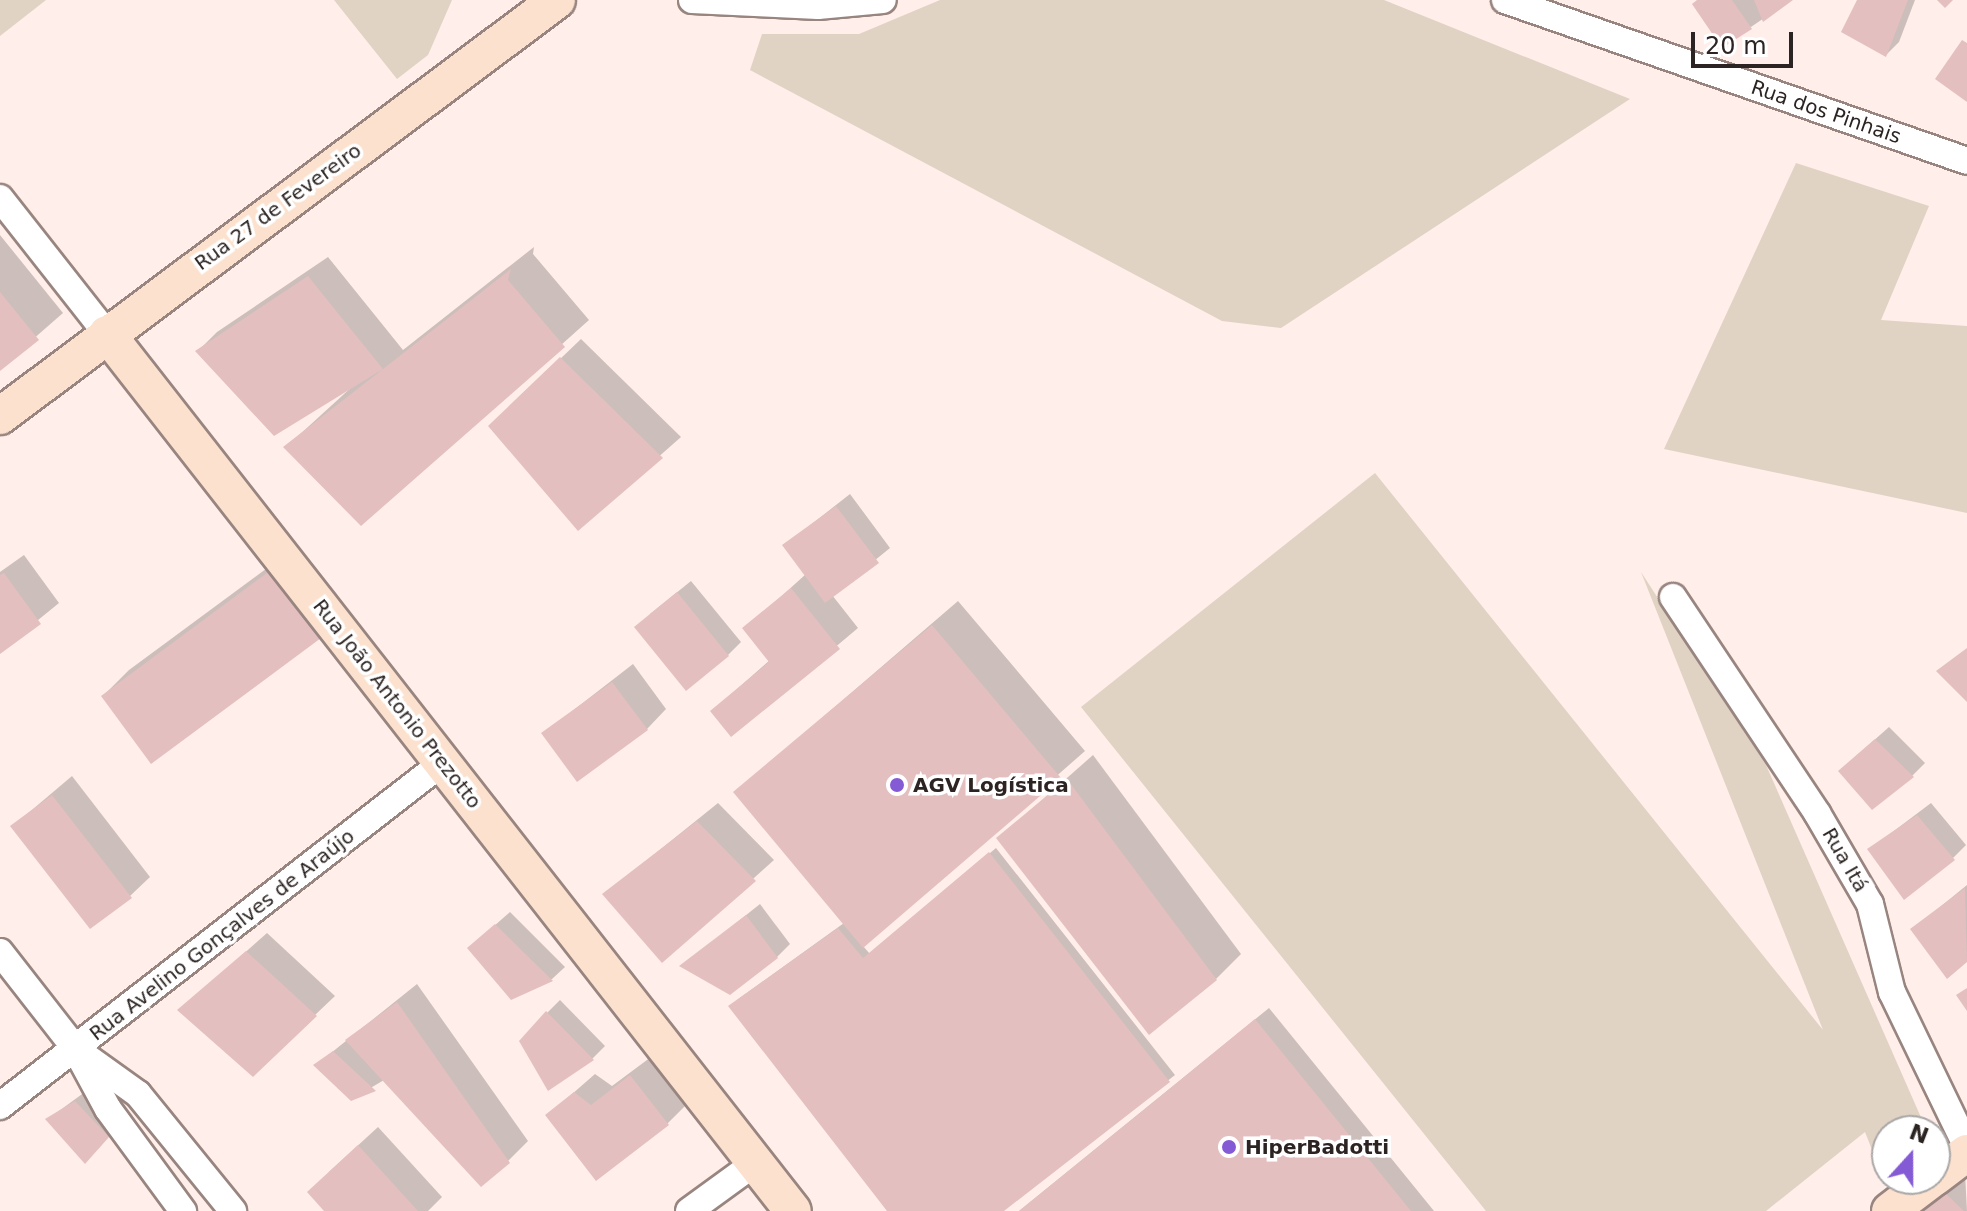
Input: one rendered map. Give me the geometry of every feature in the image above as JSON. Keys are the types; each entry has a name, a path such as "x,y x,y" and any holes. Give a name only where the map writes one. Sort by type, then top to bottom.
{"street":[{"name":"Rua 27 de Fevereiro","path":"0,416 557,0"},
{"path":"692,0 818,6 883,0"},
{"name":"Rua dos Pinhais","path":"1505,0 1967,161"},
{"name":"Rua João Antonio Prezotto","path":"0,198 793,1211"},
{"name":"Rua Itá","path":"1673,597 1810,801 1870,904 1892,992 1967,1147"},
{"name":"Rua Avelino Gonçalves de Araújo","path":"0,1106 442,763"},
{"path":"0,952 75,1048 108,1109 182,1210 213,1187"},
{"path":"75,1048 138,1094 233,1211"},
{"path":"1951,1165 1967,1153"},
{"path":"689,1211 755,1163"},
{"path":"1890,1211 1911,1195"}],"shaded area":[{"path":"0,0 46,0 0,36"},
{"path":"334,0 452,0 428,55 397,79"},
{"path":"940,0 1384,0 1630,99 1281,328 1222,321 750,70 762,34 859,34"},
{"path":"1796,163 1929,206 1881,320 1967,326 1967,513 1664,449"},
{"path":"1375,473 1823,1030 1641,572 1766,765 1920,1115 1871,1115 1871,1147 1865,1132 1766,1211 1486,1211 1081,707"}],"building":[{"path":"1697,0 1732,0 1752,29 1722,48 1692,4"},
{"path":"1754,0 1793,0 1763,22"},
{"path":"1857,0 1908,0 1886,57 1841,32"},
{"path":"1937,0 1953,0 1945,8"},
{"path":"1962,40 1967,43 1967,102 1935,79"},
{"path":"511,269 508,280 565,347 361,526 283,447"},
{"path":"308,276 383,369 274,436 195,351"},
{"path":"0,292 39,340 0,371"},
{"path":"560,357 663,458 578,531 488,426"},
{"path":"836,506 879,563 825,603 782,545"},
{"path":"271,570 321,638 151,764 101,696"},
{"path":"4,573 41,624 0,654 0,575"},
{"path":"791,588 840,649 731,737 710,711 769,662 742,628"},
{"path":"677,592 729,656 686,691 634,627"},
{"name":"AGV Logística","path":"932,625 1061,778 863,948 733,792"},
{"path":"1967,648 1967,702 1936,671"},
{"path":"612,682 648,730 577,782 541,733"},
{"path":"1875,739 1914,777 1872,810 1838,771"},
{"path":"1067,779 1217,980 1149,1035 996,838"},
{"path":"52,795 132,898 90,929 10,826"},
{"path":"1917,815 1955,860 1904,900 1867,849"},
{"path":"697,821 756,881 662,963 602,894"},
{"path":"989,852 1170,1082 1004,1211 887,1211 728,1006 838,928 863,958"},
{"path":"1965,888 1967,962 1947,979 1910,929"},
{"path":"746,915 778,958 730,995 679,966"},
{"path":"495,924 553,981 511,1000 467,948"},
{"path":"246,951 317,1016 253,1077 177,1010"},
{"path":"1967,988 1967,1011 1956,995"},
{"path":"397,1002 510,1163 481,1187 345,1040"},
{"path":"546,1011 594,1060 548,1091 519,1041"},
{"name":"HiperBadotti","path":"1255,1019 1411,1211 1019,1211 1178,1082"},
{"path":"333,1051 376,1091 351,1101 313,1065"},
{"path":"630,1075 669,1125 596,1181 545,1115 574,1092 591,1105"},
{"path":"75,1101 109,1137 85,1164 45,1119"},
{"path":"358,1145 418,1211 324,1211 307,1192"},
{"path":"1940,1195 1947,1195 1964,1211 1918,1211"}],"place":[{"name":"AGV Logística","path":"897,785"},
{"name":"HiperBadotti","path":"1229,1147"}]}
